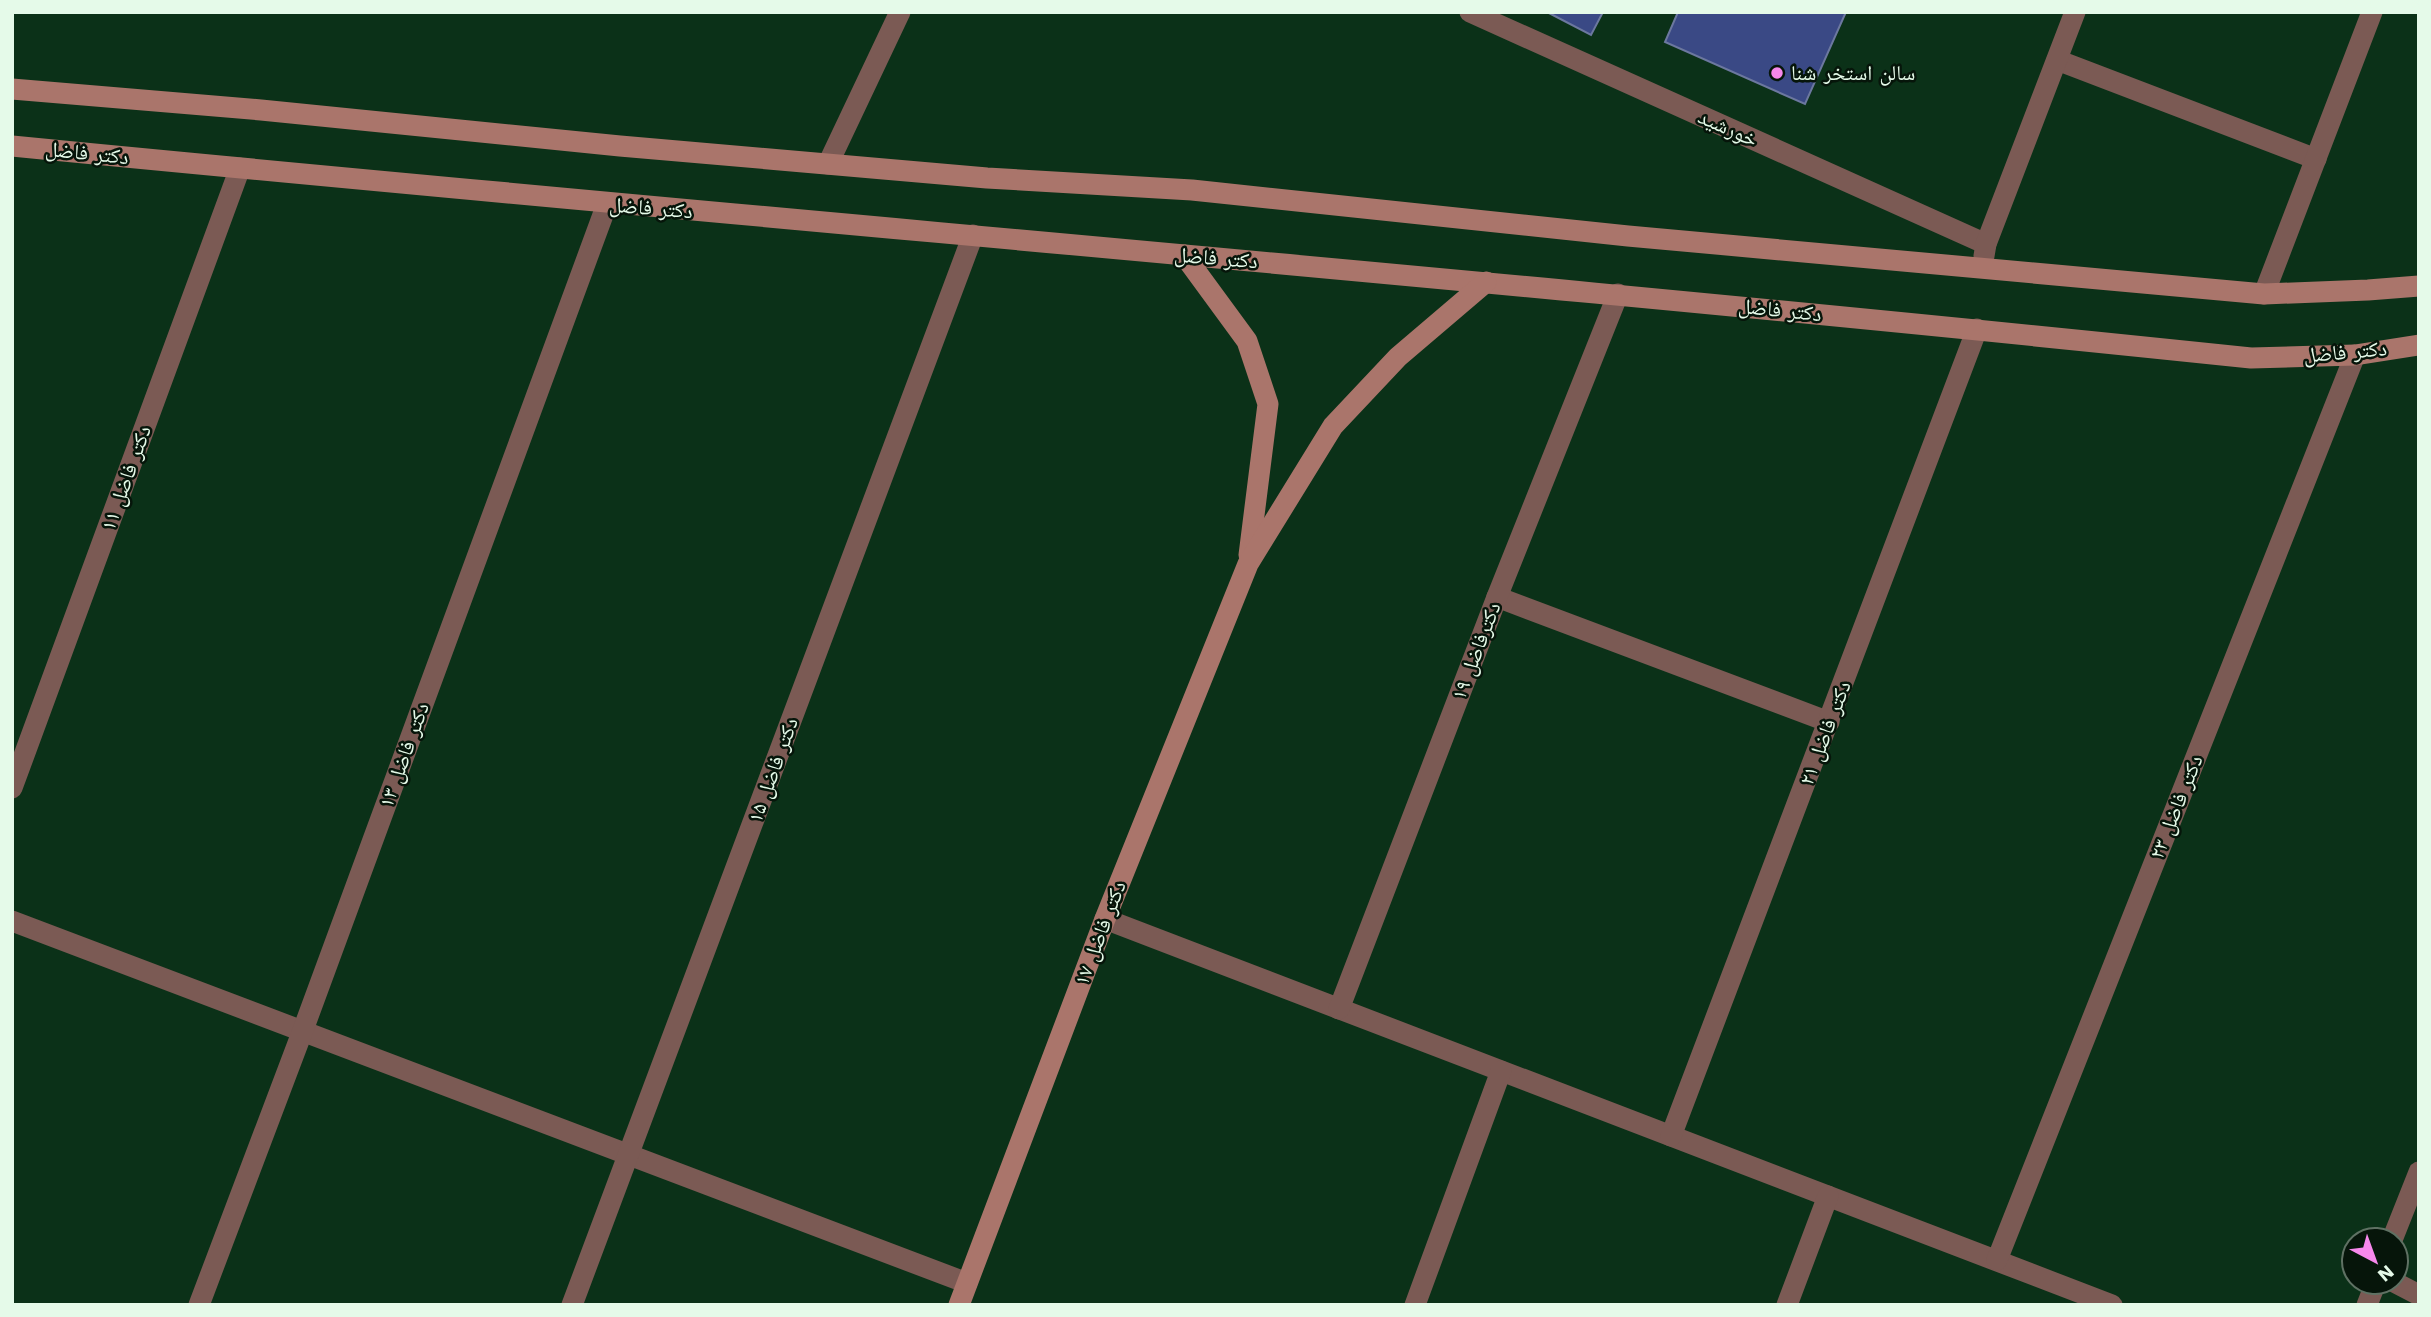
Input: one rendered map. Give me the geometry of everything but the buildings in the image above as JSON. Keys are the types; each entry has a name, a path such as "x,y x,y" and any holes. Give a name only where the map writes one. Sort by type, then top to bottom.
{"main road":[{"path":"12,89 828,164 1192,190 1628,236 2264,294 2419,286"},
{"name":"دکتر فاضل","path":"12,146 607,204 1618,294 2251,358 2355,355 2419,345"},
{"path":"1184,255 1247,341 1268,404 1248,564"},
{"path":"1248,564 1333,426 1398,357 1486,282"},
{"name":"دکتر فاضل ۱۷","path":"959,1305 1105,919 1248,564"}],"street":[{"path":"828,164 900,12"},
{"name":"خورشید","path":"1470,12 1986,244"},
{"path":"1982,267 1986,244 2075,12"},
{"path":"2264,294 2372,12"},
{"path":"2057,60 2316,159"},
{"name":"دکتر فاضل ۱۱","path":"12,788 240,168"},
{"name":"دکتر فاضل ۱۳","path":"199,1305 607,204"},
{"name":"دکتر فاضل ۱۵","path":"572,1305 973,235"},
{"name":"دکترفاضل ۱۹","path":"1339,1009 1497,597 1618,294"},
{"name":"دکتر فاضل ۲۱","path":"1671,1136 1977,329"},
{"name":"دکتر فاضل ۲۳","path":"1997,1260 2355,355"},
{"path":"1497,597 1829,722"},
{"path":"1105,919 2112,1305"},
{"path":"12,921 967,1283"},
{"path":"1415,1305 1501,1071"},
{"path":"2398,1226 2419,1172"},
{"path":"1787,1305 1828,1196"}],"place":[{"name":"سالن استخر شنا","path":"1777,73"}]}
